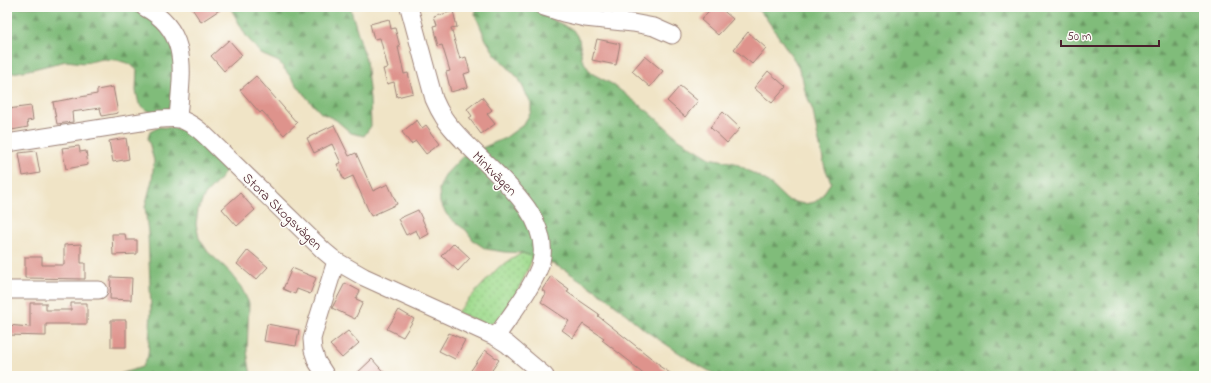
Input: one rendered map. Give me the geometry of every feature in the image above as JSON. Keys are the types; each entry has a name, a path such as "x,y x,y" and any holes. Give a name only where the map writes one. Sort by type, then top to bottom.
{"street":[{"path":"144,7 168,25 179,47 181,64 178,119"},
{"name":"Minkvägen","path":"409,7 438,109 444,119 462,140 520,199 532,216 540,234 542,254 537,273 496,337"},
{"path":"544,7 563,14 585,18 633,22 654,27 672,35"},
{"name":"Stora Skogsvägen","path":"7,143 160,119 178,119 185,122 200,131 324,252 336,261 364,277 496,337 507,344 545,376"},
{"path":"326,376 317,362 313,350 312,339 336,261"},
{"path":"7,290 99,290"}],"green space":[{"path":"7,7 132,7 156,21 176,53 173,100 169,108 163,111 153,112 146,110 139,104 136,91 137,70 130,64 117,60 103,59 84,63 66,61 13,73 7,72"},
{"path":"230,7 350,7 366,60 371,126 364,136 351,133 336,120 321,113 307,98 279,62 261,54 246,36"},
{"path":"477,7 528,7 573,30 579,39 582,59 591,73 612,84 650,113 679,139 710,158 735,163 767,181 787,200 804,204 815,202 821,197 831,182 825,168 813,111 805,91 802,76 795,61 766,18 755,7 1204,7 1204,376 718,376 693,362 646,331 606,297 565,270 549,262 522,253 486,249 474,241 466,230 447,215 440,203 439,189 445,175 462,157 505,138 523,125 531,112 531,104 519,79 495,54 486,40 475,14"},
{"path":"159,127 175,128 186,131 210,146 227,168 221,178 205,195 198,210 196,224 199,238 208,252 226,268 241,287 249,303 247,351 251,376 119,376 120,374 142,367 148,356 151,312 148,233 145,207 152,180 154,161 148,138 150,132"},
{"path":"522,253 533,256 521,284 501,316 494,322 487,325 457,312 499,267"}],"building":[{"path":"191,7 224,7 201,22"},
{"path":"712,7 719,7 733,19 718,35 701,20"},
{"path":"453,11 457,27 451,28 460,59 466,57 470,72 464,74 468,87 451,92 446,72 450,71 442,45 438,46 433,27 437,26 434,17"},
{"path":"389,19 391,29 395,28 400,47 398,47 404,74 408,73 413,93 397,97 394,82 387,84 383,69 388,68 380,38 374,39 370,24"},
{"path":"748,32 766,48 752,64 734,49"},
{"path":"597,39 620,44 616,65 592,60"},
{"path":"229,40 242,55 224,71 211,56"},
{"path":"645,56 663,71 650,87 632,71"},
{"path":"768,71 786,87 772,103 754,88"},
{"path":"256,76 297,123 284,135 262,111 260,113 240,90"},
{"path":"680,86 698,101 685,117 667,101"},
{"path":"113,87 118,113 102,116 100,108 72,112 73,122 57,124 53,102 97,94 97,90"},
{"path":"482,97 492,110 487,114 495,124 481,134 469,118 472,116 467,109"},
{"path":"31,106 33,120 27,121 28,127 12,130 8,109"},
{"path":"723,112 740,128 727,143 710,127"},
{"path":"417,120 422,128 426,125 440,144 426,154 416,141 411,144 402,132"},
{"path":"334,125 349,156 356,153 373,191 388,184 397,204 371,216 353,176 344,180 337,164 341,163 332,144 314,153 307,138"},
{"path":"126,138 129,159 113,162 109,141"},
{"path":"79,146 80,152 86,151 88,165 66,169 62,148"},
{"path":"36,151 40,173 23,176 19,153"},
{"path":"240,193 255,210 237,226 222,209"},
{"path":"418,210 429,234 420,239 416,230 406,235 398,219"},
{"path":"112,234 125,234 126,240 137,240 137,254 113,255"},
{"path":"454,243 470,258 458,271 442,256"},
{"path":"81,244 81,263 85,263 85,279 25,278 25,257 42,257 42,265 64,265 64,245"},
{"path":"248,250 268,267 256,280 237,264"},
{"path":"292,268 316,278 310,294 297,289 295,294 283,289"},
{"path":"551,276 569,289 567,292 599,314 598,316 660,365 659,366 675,376 646,376 602,340 604,338 583,324 573,338 562,330 569,321 541,302 546,293 542,290"},
{"path":"111,277 132,278 131,300 110,299"},
{"path":"345,283 360,291 356,299 363,302 355,319 332,308"},
{"path":"30,303 46,303 46,310 71,310 71,303 87,303 87,324 46,324 46,336 7,335 7,325 30,327"},
{"path":"399,310 414,319 403,337 387,329"},
{"path":"111,320 126,320 126,347 111,347"},
{"path":"267,324 299,330 296,346 264,341"},
{"path":"348,331 359,343 342,358 330,345"},
{"path":"449,333 465,340 455,359 439,351"},
{"path":"485,350 499,360 488,376 467,376"},
{"path":"372,359 387,376 354,376"}]}
